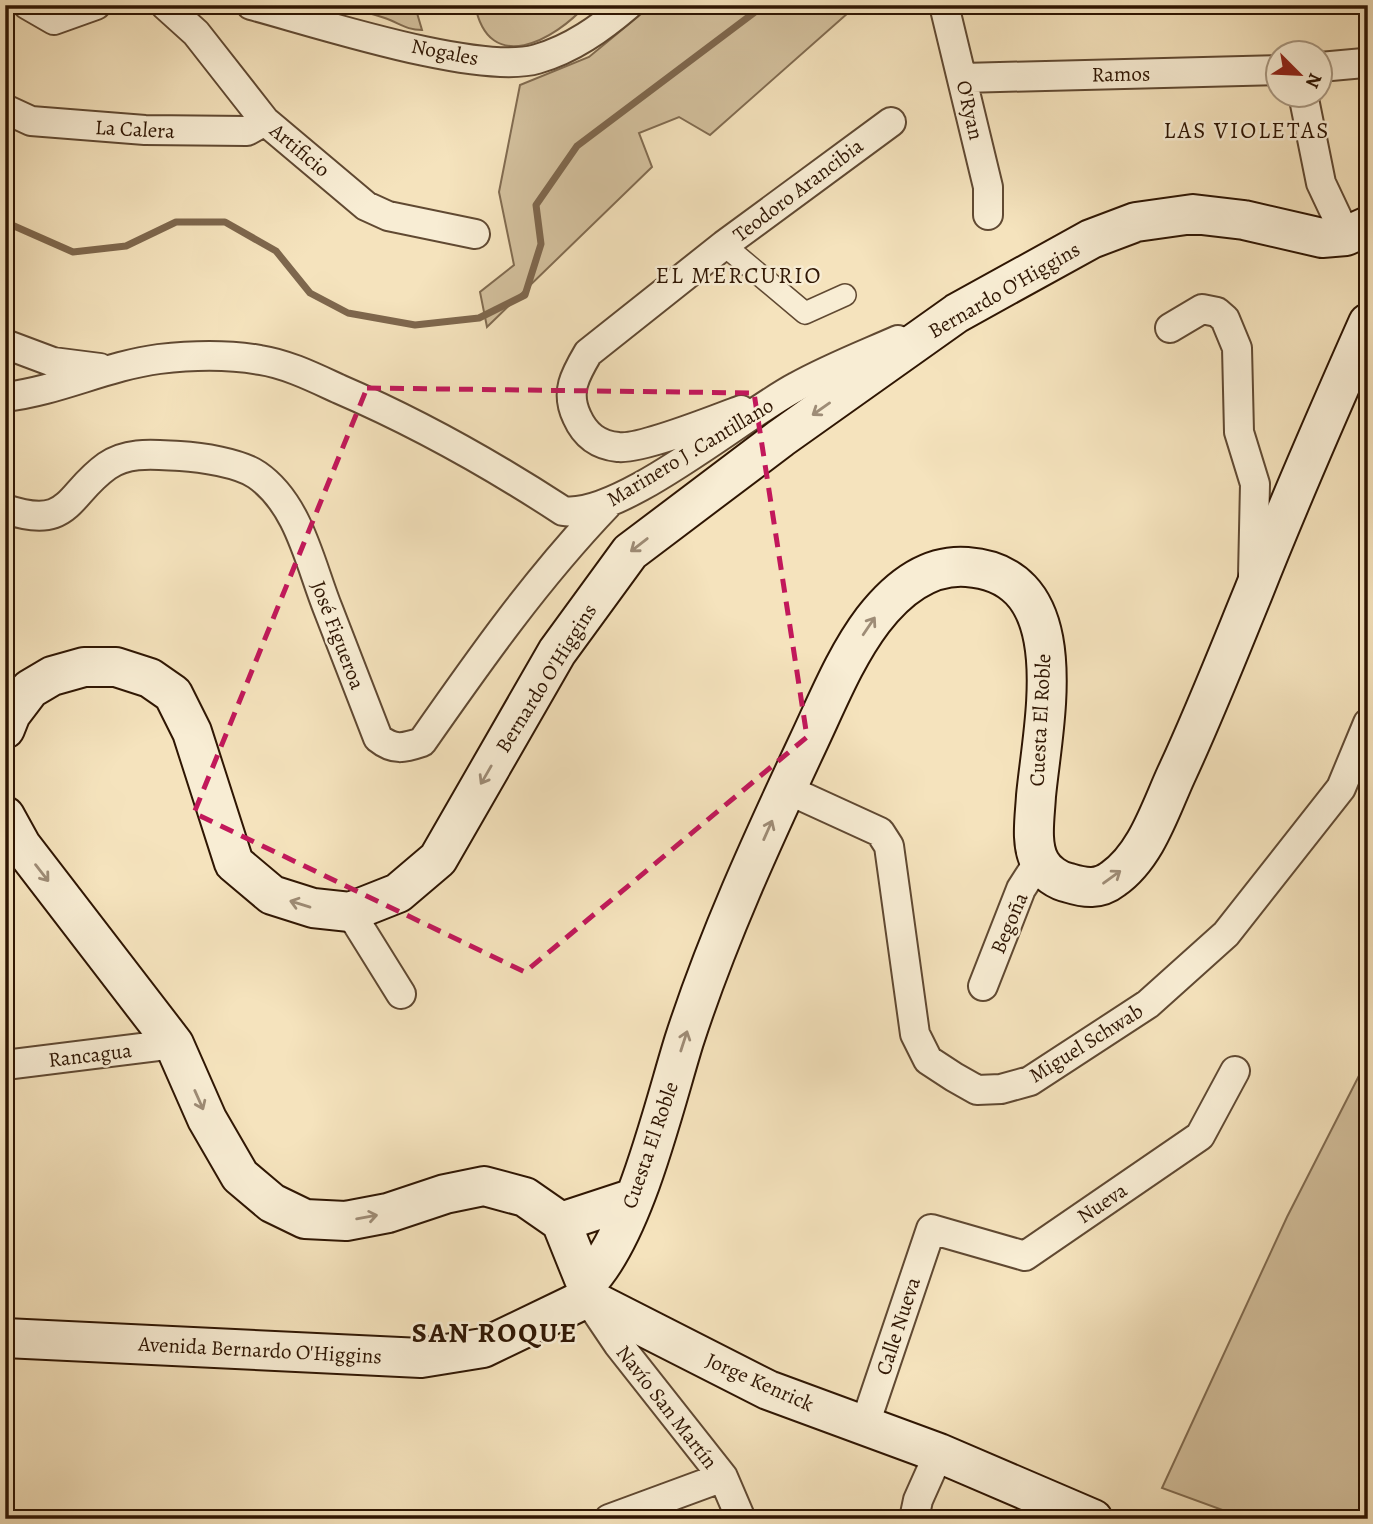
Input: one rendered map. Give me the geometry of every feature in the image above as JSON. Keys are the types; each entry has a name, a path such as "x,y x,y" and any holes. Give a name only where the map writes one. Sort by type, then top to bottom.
{"main road":[{"name":"Bernardo O'Higgins","path":"5,729 11,714 30,689 52,676 84,667 116,667 150,678 173,694 192,732 234,863 272,895 313,908 351,912 398,893 438,859 557,653 630,552 781,438 957,313 1091,239 1136,222 1193,214 1244,220 1322,238 1357,231"},
{"path":"1039,861 1058,880 1090,889 1112,881 1135,857 1151,832 1210,703 1253,592 1368,323"},
{"name":"Cuesta El Roble","path":"587,1291 602,1268 634,1198 691,1022 727,924 786,789 848,660 874,618 908,584 931,570 957,566 982,568 1002,575 1020,587 1031,599 1042,628 1046,662 1034,829 1039,861"},
{"path":"5,816 21,845 174,1044 207,1119 240,1176 272,1203 305,1219 346,1221 388,1213 445,1194 484,1186 525,1196 561,1222 587,1291"},
{"path":"561,1222 634,1198"},
{"name":"Avenida Bernardo O'Higgins","path":"5,1338 421,1358 482,1348 587,1291"},
{"name":"Jorge Kenrick","path":"587,1291 768,1390 939,1453 1093,1519"}],"street":[{"path":"28,5 54,20 96,5"},
{"name":"Artificio","path":"165,5 196,33 265,121 366,206 401,219 475,234"},
{"name":"Nogales","path":"251,5 447,55 492,62 535,60 576,44 628,5"},
{"name":"O'Ryan","path":"944,5 988,187 988,215"},
{"path":"1334,66 1364,64"},
{"name":"Ramos","path":"963,78 1264,70"},
{"path":"1306,108 1321,183 1329,206 1357,231"},
{"name":"La Calera","path":"5,109 31,121 145,130 247,131 265,121"},
{"name":"Teodoro Arancibia","path":"794,387 724,416 621,448 598,442 582,428 570,402 574,376 588,353 724,245 891,121"},
{"path":"724,245 805,313 845,295"},
{"path":"1170,328 1202,309 1209,309 1225,319 1237,348 1238,432 1255,484 1253,592"},
{"name":"Marinero J .Cantillano","path":"106,368 159,359 215,355 262,360 312,377 446,439 563,511 578,513 607,505 741,424 794,387 957,313"},
{"path":"5,344 53,362 106,368"},
{"path":"5,397 34,394 106,368"},
{"name":"José Figueroa","path":"5,509 31,515 58,512 69,507 109,465 143,454 202,458 255,473 280,496 299,529 378,738 390,747 404,748 422,742 519,607 564,550 607,505"},
{"name":"Miguel Schwab","path":"786,789 880,832 889,846 915,1034 928,1060 954,1077 977,1090 1002,1089 1030,1081 1148,1004 1226,934 1340,788 1368,723"},
{"name":"Begoña","path":"982,986 1021,889 1039,861"},
{"path":"351,912 401,994"},
{"name":"Rancagua","path":"5,1065 174,1044"},
{"name":"Nueva","path":"931,1228 1025,1256 1200,1136 1235,1072"},
{"name":"Calle Nueva","path":"865,1424 931,1228"},
{"name":"Navío San Martín","path":"587,1291 618,1344 723,1477 741,1519"},
{"path":"914,1519 918,1500 939,1453"},
{"path":"609,1519 723,1477"}],"highlighted area":[{"path":"367,388 754,393 807,737 525,972 194,813"}],"shaded area":[{"path":"345,5 396,5 417,13 422,30 409,28"},
{"path":"475,5 586,5 558,30 541,39 524,45 508,46 494,40 483,27"},
{"path":"652,5 857,5 710,135 679,117 639,133 652,167 487,327 480,292 514,265 499,192 520,85 589,57"},
{"path":"1368,1058 1368,1519 1247,1519 1162,1488 1287,1217"}],"waterway":[{"path":"5,222 73,252 126,246 176,222 225,222 276,251 310,293 348,313 415,325 479,318 525,295 541,244 536,205 577,146 768,5"}],"district":[{"name":"LAS VIOLETAS","path":"1247,130"},
{"name":"EL MERCURIO","path":"739,275"},
{"name":"SAN ROQUE","path":"495,1333"}]}
